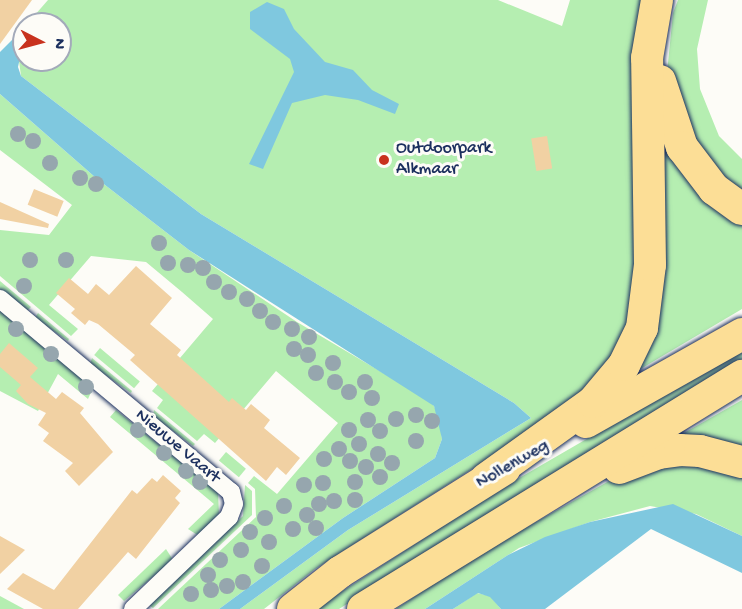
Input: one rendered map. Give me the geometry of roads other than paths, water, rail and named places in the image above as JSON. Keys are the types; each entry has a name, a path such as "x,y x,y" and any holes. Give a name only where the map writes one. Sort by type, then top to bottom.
{"highway":[{"path":"486,479 593,402 624,366 642,328 650,265 647,58 657,0"},
{"path":"669,0 661,26 658,69 673,129 695,168 714,189 742,209"},
{"name":"Nollenweg","path":"293,609 340,572 486,479 742,334"},
{"path":"363,609 742,376"},
{"path":"493,528 659,453 700,451 742,462"}],"street":[{"name":"Nieuwe Vaart","path":"0,299 231,492 234,504 229,517 132,609"}],"water":[{"path":"267,2 284,9 294,29 325,62 353,70 372,90 399,104 395,114 358,100 325,95 292,103 263,169 249,164 294,72 290,59 250,29 250,12"},
{"path":"12,40 12,72 20,72 21,76 201,214 514,403 531,418 348,530 240,609 219,609 343,518 435,458 442,439 434,406 189,250 96,178 0,94 0,52"},
{"path":"673,504 742,536 742,573 651,529 545,609 501,609 490,597 478,593 453,609 425,609 508,555 545,537 590,522"}],"place":[{"name":"Outdoorpark Alkmaar","path":"384,160"}]}
